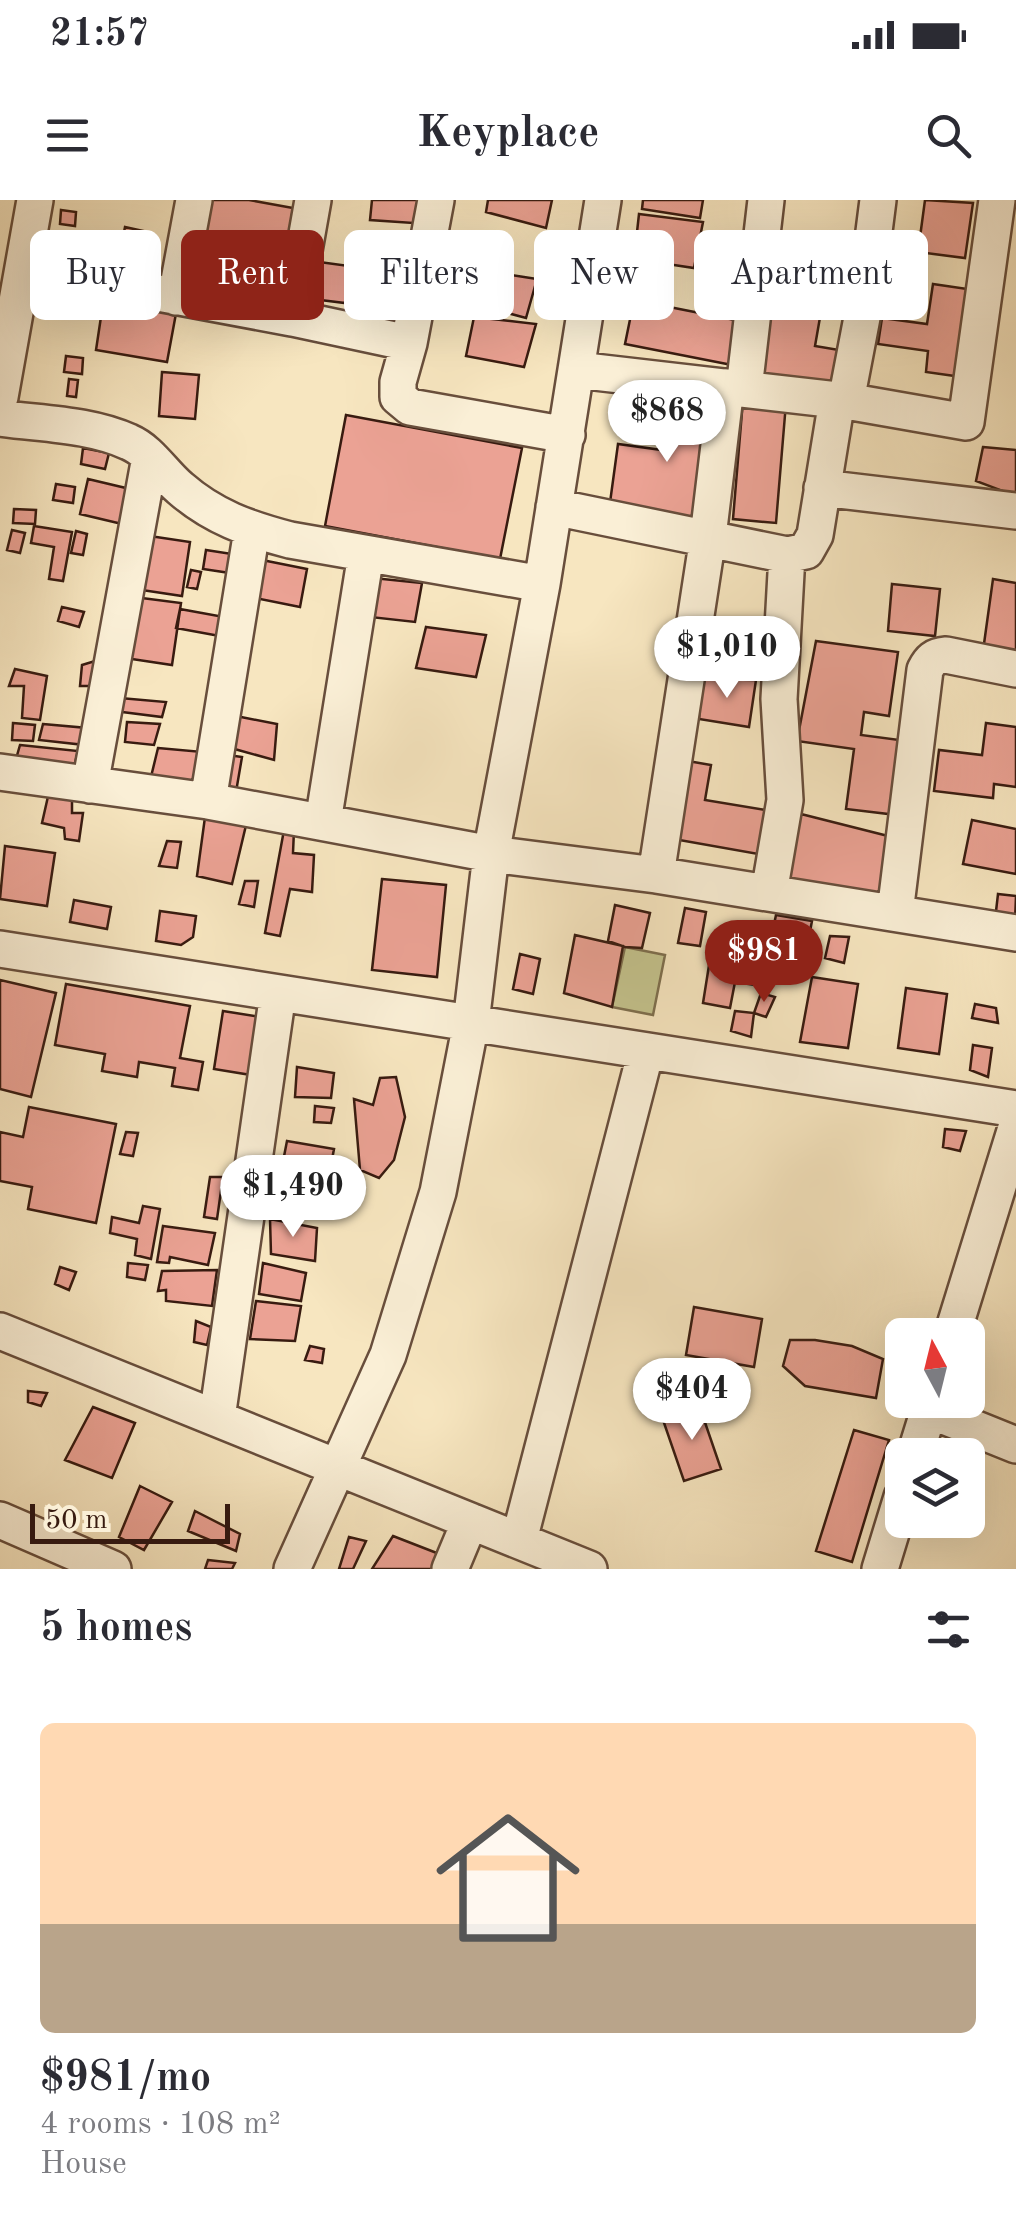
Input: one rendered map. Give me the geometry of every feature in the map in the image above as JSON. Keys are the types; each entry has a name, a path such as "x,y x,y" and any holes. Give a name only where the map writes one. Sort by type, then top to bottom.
{"street":[{"path":"0,398 35,200"},
{"path":"176,296 194,200"},
{"path":"308,230 313,200"},
{"path":"436,200 398,397 404,404 567,435"},
{"path":"292,1569 388,1355 438,1192 471,1024 491,854 542,584 603,200"},
{"path":"656,875 708,537 766,200"},
{"path":"554,507 786,555 806,551 815,535 864,302 878,200"},
{"path":"577,370 842,401 966,422 997,200"},
{"path":"24,268 181,297"},
{"path":"301,320 408,344"},
{"path":"0,418 103,433 132,443 210,512 252,530 542,584"},
{"path":"90,785 150,457"},
{"path":"822,488 1016,511"},
{"path":"208,802 252,530"},
{"path":"323,822 366,554"},
{"path":"769,893 785,800 779,699 786,555"},
{"path":"895,913 929,661 946,655 1016,669"},
{"path":"0,772 208,802 491,854 656,875 1016,933"},
{"path":"0,948 1016,1110"},
{"path":"217,1418 278,992"},
{"path":"518,1540 646,1051"},
{"path":"957,1318 1016,1128"},
{"path":"0,1331 589,1569"},
{"path":"958,1418 1016,1446"},
{"path":"0,1520 96,1566"},
{"path":"450,1569 470,1521"},
{"path":"880,1569 889,1538"}],"shaded area":[{"path":"625,947 665,955 653,1015 612,1007"}],"building":[{"path":"203,200 249,200 293,208 290,230 199,230"},
{"path":"372,200 418,200 413,223 370,220"},
{"path":"488,200 552,200 546,228 486,212"},
{"path":"643,200 703,200 700,218 642,209"},
{"path":"925,200 973,203 965,258 928,253 928,230 921,230"},
{"path":"61,210 76,212 75,226 60,224"},
{"path":"639,214 703,222 701,230 694,230 694,268 674,265 674,230 637,230"},
{"path":"324,263 344,265 344,303 324,300"},
{"path":"514,275 534,279 526,318 514,315"},
{"path":"933,284 981,291 969,378 926,372 928,351 878,344 882,320 927,324"},
{"path":"161,306 177,308 167,362 96,350 101,320 161,320"},
{"path":"674,308 694,312 694,320 740,321 732,365 625,344 630,320 674,320"},
{"path":"473,320 536,324 524,367 466,356"},
{"path":"764,320 820,320 815,346 839,350 833,387 755,375"},
{"path":"66,356 83,358 82,374 64,372"},
{"path":"162,372 199,375 195,419 159,416"},
{"path":"69,379 78,380 76,397 67,396"},
{"path":"670,393 714,398 698,522 609,510 618,444 662,450"},
{"path":"743,400 786,403 776,523 733,519"},
{"path":"346,415 522,448 500,559 325,526"},
{"path":"983,447 1016,450 1016,496 976,481"},
{"path":"83,448 109,453 105,469 81,464"},
{"path":"88,479 130,489 122,524 80,514"},
{"path":"56,484 75,487 73,503 53,500"},
{"path":"14,509 36,510 35,524 13,523"},
{"path":"34,526 72,532 63,581 49,579 54,547 31,543"},
{"path":"12,530 25,533 20,553 7,550"},
{"path":"76,531 87,534 83,555 71,553"},
{"path":"143,535 190,542 182,596 135,589"},
{"path":"206,550 232,554 230,573 203,569"},
{"path":"262,560 307,569 300,607 255,598"},
{"path":"191,570 201,572 197,589 187,587"},
{"path":"373,578 422,583 415,622 370,617"},
{"path":"993,579 1016,583 1016,655 983,651"},
{"path":"892,584 940,589 935,636 888,631"},
{"path":"134,597 181,603 172,665 125,658"},
{"path":"62,607 84,612 79,627 58,621"},
{"path":"180,609 224,617 225,637 176,628"},
{"path":"426,627 486,635 476,677 416,668"},
{"path":"711,632 726,633 723,655 707,657"},
{"path":"816,641 898,652 889,716 864,712 861,735 907,741 897,815 846,809 854,749 797,741"},
{"path":"95,661 92,686 80,686 82,665"},
{"path":"15,669 47,676 40,720 22,718 24,686 9,686"},
{"path":"701,679 756,680 749,727 699,719"},
{"path":"120,698 166,702 162,717 114,711"},
{"path":"236,716 277,724 274,760 231,748"},
{"path":"127,722 160,724 154,745 125,742"},
{"path":"13,723 35,725 33,741 12,740"},
{"path":"986,723 1016,727 1016,787 994,784 993,798 934,791 939,750 982,755"},
{"path":"43,724 87,728 85,745 39,740"},
{"path":"20,745 78,751 73,771 14,766"},
{"path":"158,748 203,752 194,785 150,781"},
{"path":"228,755 242,757 236,792 219,791"},
{"path":"682,760 711,765 705,800 772,811 764,855 668,838"},
{"path":"49,792 72,793 72,813 83,813 79,841 65,839 64,828 42,823"},
{"path":"801,814 892,837 885,901 785,888"},
{"path":"205,817 247,821 232,884 197,876"},
{"path":"972,820 1016,829 1016,874 963,864"},
{"path":"284,830 294,830 293,853 314,855 312,892 290,889 280,936 265,933"},
{"path":"167,841 181,842 177,868 159,866"},
{"path":"5,846 55,853 47,906 0,899"},
{"path":"382,879 446,885 437,977 372,970"},
{"path":"245,881 258,881 254,907 239,904"},
{"path":"998,894 1016,896 1015,922 995,920"},
{"path":"74,900 111,907 107,929 70,922"},
{"path":"615,905 650,913 642,948 608,941"},
{"path":"685,908 706,912 700,946 678,943"},
{"path":"160,911 196,916 193,937 181,945 156,941"},
{"path":"776,915 812,921 801,977 765,968"},
{"path":"575,935 623,946 612,1007 564,993"},
{"path":"830,936 849,937 844,963 825,958"},
{"path":"520,954 540,959 533,994 513,989"},
{"path":"710,959 759,967 756,985 735,982 730,1008 703,1003"},
{"path":"812,977 858,984 848,1048 800,1042"},
{"path":"0,980 56,993 31,1097 0,1089"},
{"path":"66,984 190,1006 180,1058 203,1062 198,1090 172,1086 175,1068 139,1062 137,1077 102,1071 105,1054 55,1045"},
{"path":"906,988 947,994 939,1054 898,1048"},
{"path":"761,993 775,997 766,1017 754,1013"},
{"path":"975,1004 996,1008 998,1023 972,1018"},
{"path":"223,1011 261,1017 251,1075 214,1069"},
{"path":"735,1011 754,1013 751,1037 731,1031"},
{"path":"973,1045 992,1048 988,1077 970,1070"},
{"path":"297,1067 334,1073 331,1098 295,1097"},
{"path":"396,1077 405,1117 394,1160 379,1178 360,1170 354,1099 373,1105 380,1078"},
{"path":"315,1106 334,1108 331,1123 314,1122"},
{"path":"29,1107 116,1124 96,1223 28,1209 32,1187 0,1181 0,1132 23,1137"},
{"path":"945,1129 966,1131 960,1151 943,1147"},
{"path":"126,1132 138,1133 133,1156 120,1154"},
{"path":"287,1141 334,1149 327,1186 280,1177"},
{"path":"210,1177 223,1177 217,1219 204,1217"},
{"path":"143,1206 160,1209 151,1259 135,1255 137,1239 110,1233 112,1217 139,1223"},
{"path":"270,1219 317,1228 315,1261 271,1254"},
{"path":"163,1226 215,1233 208,1265 170,1257 169,1263 157,1262"},
{"path":"128,1263 148,1265 145,1280 127,1277"},
{"path":"263,1263 306,1273 301,1301 259,1294"},
{"path":"60,1267 76,1272 69,1290 55,1284"},
{"path":"217,1270 212,1306 166,1301 166,1290 158,1291 162,1271"},
{"path":"256,1301 301,1306 295,1341 250,1339"},
{"path":"694,1307 762,1319 754,1367 686,1355"},
{"path":"196,1321 211,1327 207,1345 194,1342"},
{"path":"790,1340 852,1346 883,1359 876,1398 805,1386 783,1366"},
{"path":"310,1346 324,1349 322,1363 305,1360"},
{"path":"28,1391 47,1393 41,1406 28,1402"},
{"path":"699,1405 721,1469 684,1481 662,1417"},
{"path":"93,1407 135,1423 112,1478 65,1460"},
{"path":"854,1430 885,1439 885,1453 852,1562 816,1551"},
{"path":"140,1486 172,1502 144,1550 119,1537"},
{"path":"195,1511 240,1534 236,1551 188,1531"},
{"path":"393,1536 447,1557 441,1569 372,1569"},
{"path":"349,1537 366,1541 353,1569 339,1569"},
{"path":"208,1560 235,1563 232,1569 205,1569"}]}
